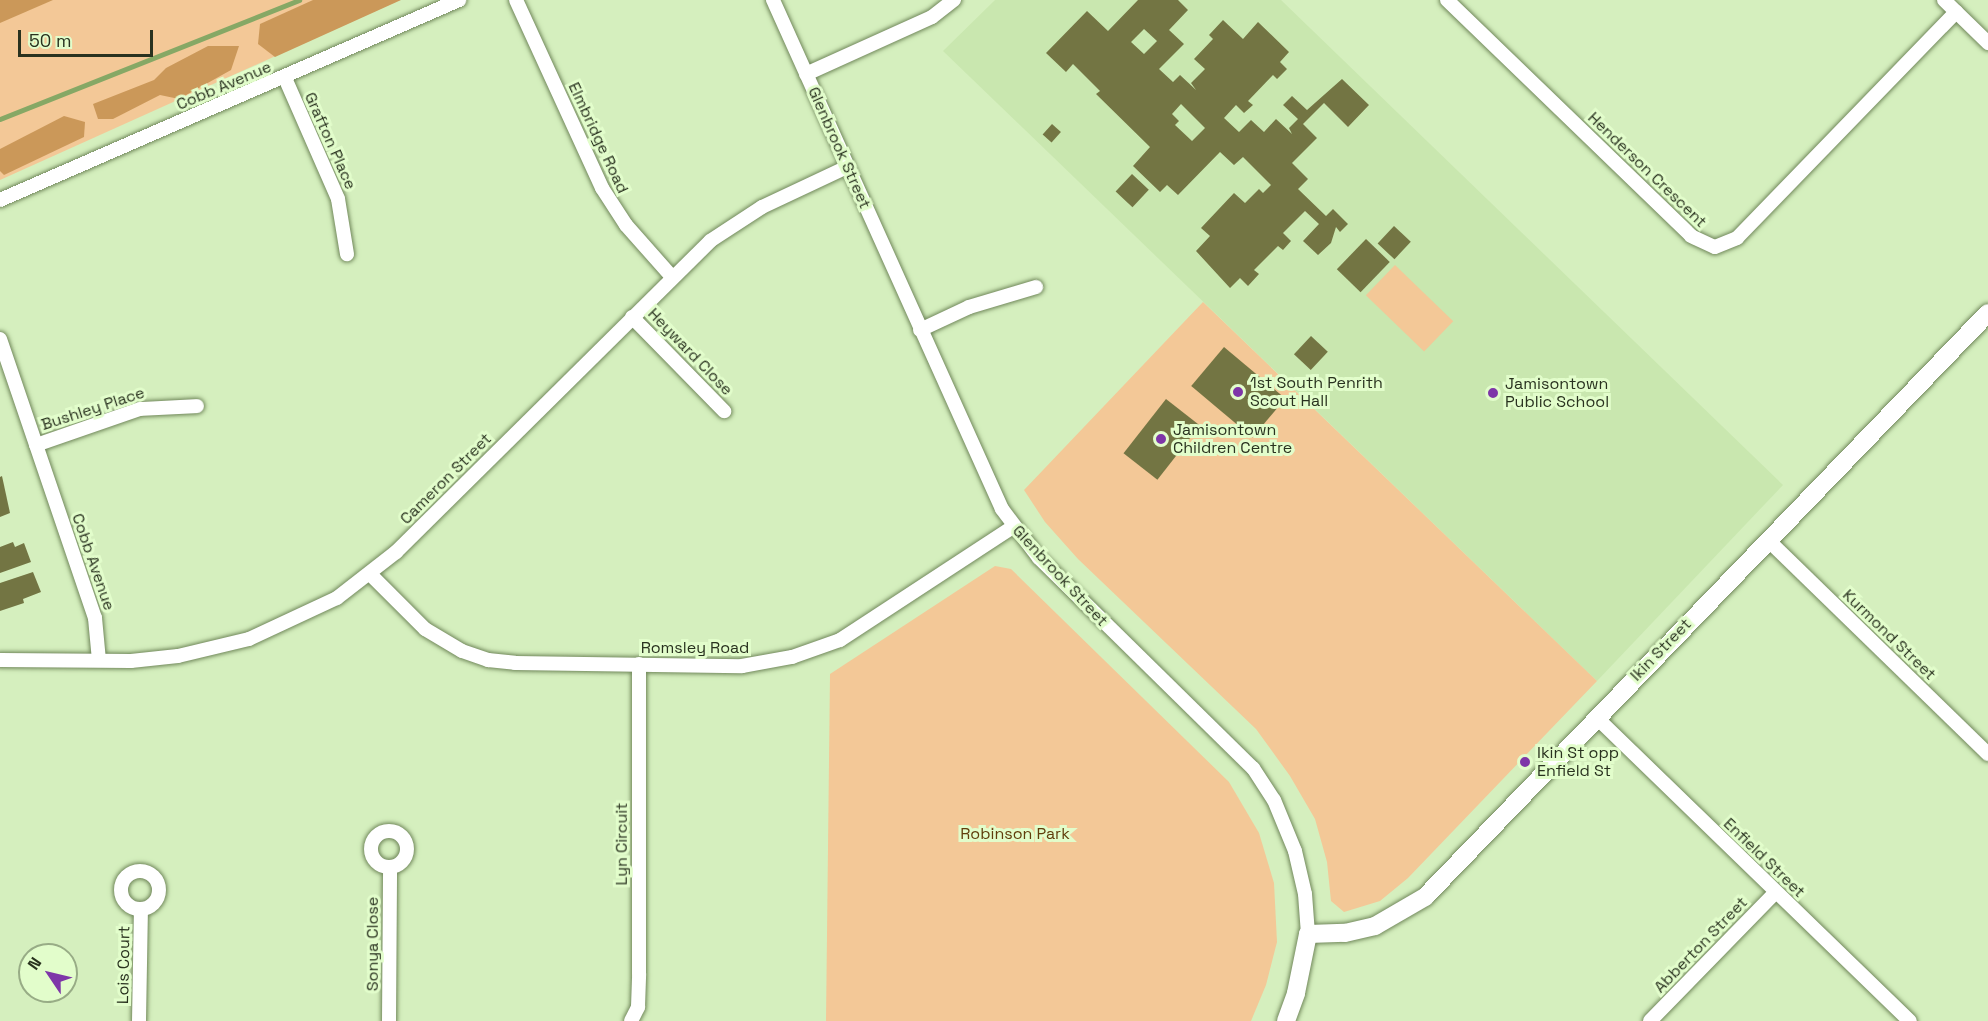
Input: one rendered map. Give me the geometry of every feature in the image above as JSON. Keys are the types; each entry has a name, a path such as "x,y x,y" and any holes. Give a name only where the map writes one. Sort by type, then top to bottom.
{"street":[{"name":"Cobb Avenue","path":"0,200 285,78 459,0"},
{"name":"Elmbridge Road","path":"516,0 605,193 626,225 672,277"},
{"name":"Glenbrook Street","path":"773,0 1012,527 1253,768 1274,800 1295,851 1305,894 1308,934 1296,993 1286,1021"},
{"path":"806,74 927,20 954,0"},
{"name":"Henderson Crescent","path":"1447,0 1691,236 1715,247 1737,238 1956,12"},
{"path":"1944,0 1988,43"},
{"name":"Grafton Place","path":"285,78 338,199 347,254"},
{"name":"Cameron Street","path":"0,660 99,660 178,656 249,639 313,612 370,574 672,277 736,222 847,167"},
{"path":"921,330 969,307 1036,288"},
{"name":"Ikin Street","path":"1308,934 1360,931 1389,921 1418,903 1988,313"},
{"name":"Heyward Close","path":"632,317 724,411"},
{"name":"Cobb Avenue","path":"0,339 95,618 99,660"},
{"name":"Bushley Place","path":"36,445 140,409 197,406"},
{"name":"Romsley Road","path":"370,574 425,629 476,656 515,663 742,666 824,647 1012,527"},
{"name":"Kurmond Street","path":"1768,540 1988,754"},
{"name":"Lyn Circuit","path":"631,1021 638,1007 639,974 639,664"},
{"name":"Enfield Street","path":"1596,717 1910,1021"},
{"name":"Sonya Close","path":"389,1021 390,867"},
{"name":"Abberton Street","path":"1650,1021 1776,892"},
{"name":"Lois Court","path":"140,1021 141,909"}],"shaded area":[{"path":"0,0 53,0 0,23"},
{"path":"313,0 401,0 275,57 258,44 260,24"},
{"name":"Jamisontown Public School","path":"995,0 1281,0 1783,485 1597,681 943,51"},
{"path":"208,46 239,46 231,70 179,99 160,95 113,119 98,119 93,104 154,80 166,68"},
{"path":"64,116 85,122 84,137 4,175 0,171 0,149"}],"green space":[{"path":"0,0 400,0 0,180"},
{"path":"1395,265 1453,321 1424,351 1366,295"},
{"path":"1203,302 1597,681 1408,878 1380,901 1344,912 1331,901 1327,862 1315,819 1290,776 1256,729 1078,559 1045,522 1024,490"},
{"name":"Robinson Park","path":"995,566 1011,569 1229,782 1259,833 1274,883 1277,942 1266,985 1251,1021 826,1021 830,674"}],"building":[{"path":"1138,0 1178,0 1188,10 1169,30 1184,44 1159,69 1173,82 1180,75 1196,90 1191,83 1205,69 1194,59 1213,39 1209,35 1223,20 1243,39 1258,22 1289,52 1280,62 1287,69 1277,79 1273,75 1248,101 1253,105 1244,113 1236,105 1224,118 1239,132 1251,120 1264,132 1276,119 1292,134 1289,128 1298,119 1283,105 1292,96 1307,110 1342,79 1369,105 1348,127 1324,103 1303,124 1317,138 1292,163 1308,179 1298,189 1326,216 1333,209 1348,224 1340,232 1336,227 1331,243 1318,255 1303,241 1319,224 1305,211 1283,233 1291,241 1283,250 1278,246 1254,270 1259,274 1248,286 1240,278 1230,288 1196,251 1210,236 1201,228 1234,193 1245,203 1259,189 1263,193 1271,185 1243,157 1234,165 1220,152 1178,195 1167,185 1160,192 1133,166 1150,147 1096,94 1100,91 1073,64 1066,72 1046,53 1087,11 1108,31","holes":["1144,29 1157,41 1144,54 1131,42","1181,104 1205,128 1192,141 1175,125 1179,121 1172,114"]},
{"path":"1052,124 1061,132 1052,142 1043,134"},
{"path":"1132,174 1149,190 1132,207 1116,192"},
{"path":"1394,226 1411,242 1394,259 1378,244"},
{"path":"1366,239 1390,262 1361,292 1337,269"},
{"path":"1311,336 1328,352 1311,370 1294,354"},
{"name":"1st South Penrith Scout Hall","path":"1224,347 1285,398 1253,437 1191,386"},
{"name":"Jamisontown Children Centre","path":"1166,399 1200,425 1157,480 1124,453"},
{"path":"2,476 10,513 0,517 0,477"},
{"path":"13,542 15,547 24,543 31,562 0,573 0,547"},
{"path":"33,572 41,592 23,599 24,603 0,611 0,583"}],"waterway":[{"path":"0,119 299,0"}],"place":[{"name":"1st South Penrith Scout Hall","path":"1238,392"},
{"name":"Jamisontown Public School","path":"1493,393"},
{"name":"Jamisontown Children Centre","path":"1161,439"},
{"name":"Ikin St opp Enfield St","path":"1525,762"}]}
